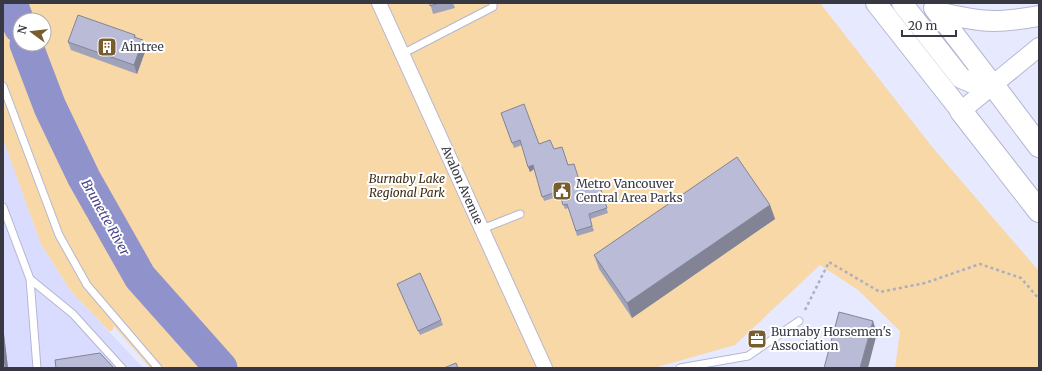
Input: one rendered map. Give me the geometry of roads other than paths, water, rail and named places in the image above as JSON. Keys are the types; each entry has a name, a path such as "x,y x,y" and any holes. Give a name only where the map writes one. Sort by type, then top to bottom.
{"highway":[{"path":"993,85 1039,146"},
{"path":"961,110 1039,211"}],"main road":[{"path":"876,3 961,110"},
{"path":"902,3 961,78 975,84 993,85"},
{"path":"933,7 993,85"},
{"path":"933,7 988,22 1006,22 1039,16"}],"street":[{"name":"Avalon Avenue","path":"379,3 545,368"},
{"path":"961,110 1039,47"}],"lane":[{"path":"402,54 493,7 493,3"},
{"path":"3,86 59,235 87,285 158,368"},
{"path":"3,207 30,279 37,368"},
{"path":"482,229 520,214"},
{"path":"30,279 73,314 122,368"},
{"path":"680,368 748,356 799,321"}],"waterway":[{"name":"Brunette River","path":"11,3 14,12"},
{"name":"Brunette River","path":"29,52 50,107 84,178 140,277 221,368"}],"place":[{"name":"Aintree","path":"107,47"},
{"name":"Metro Vancouver Central Area Parks","path":"562,191"},
{"name":"Burnaby Horsemen's Association","path":"757,339"}],"park label":[{"name":"Burnaby Lake Regional Park","path":"407,186"}]}
